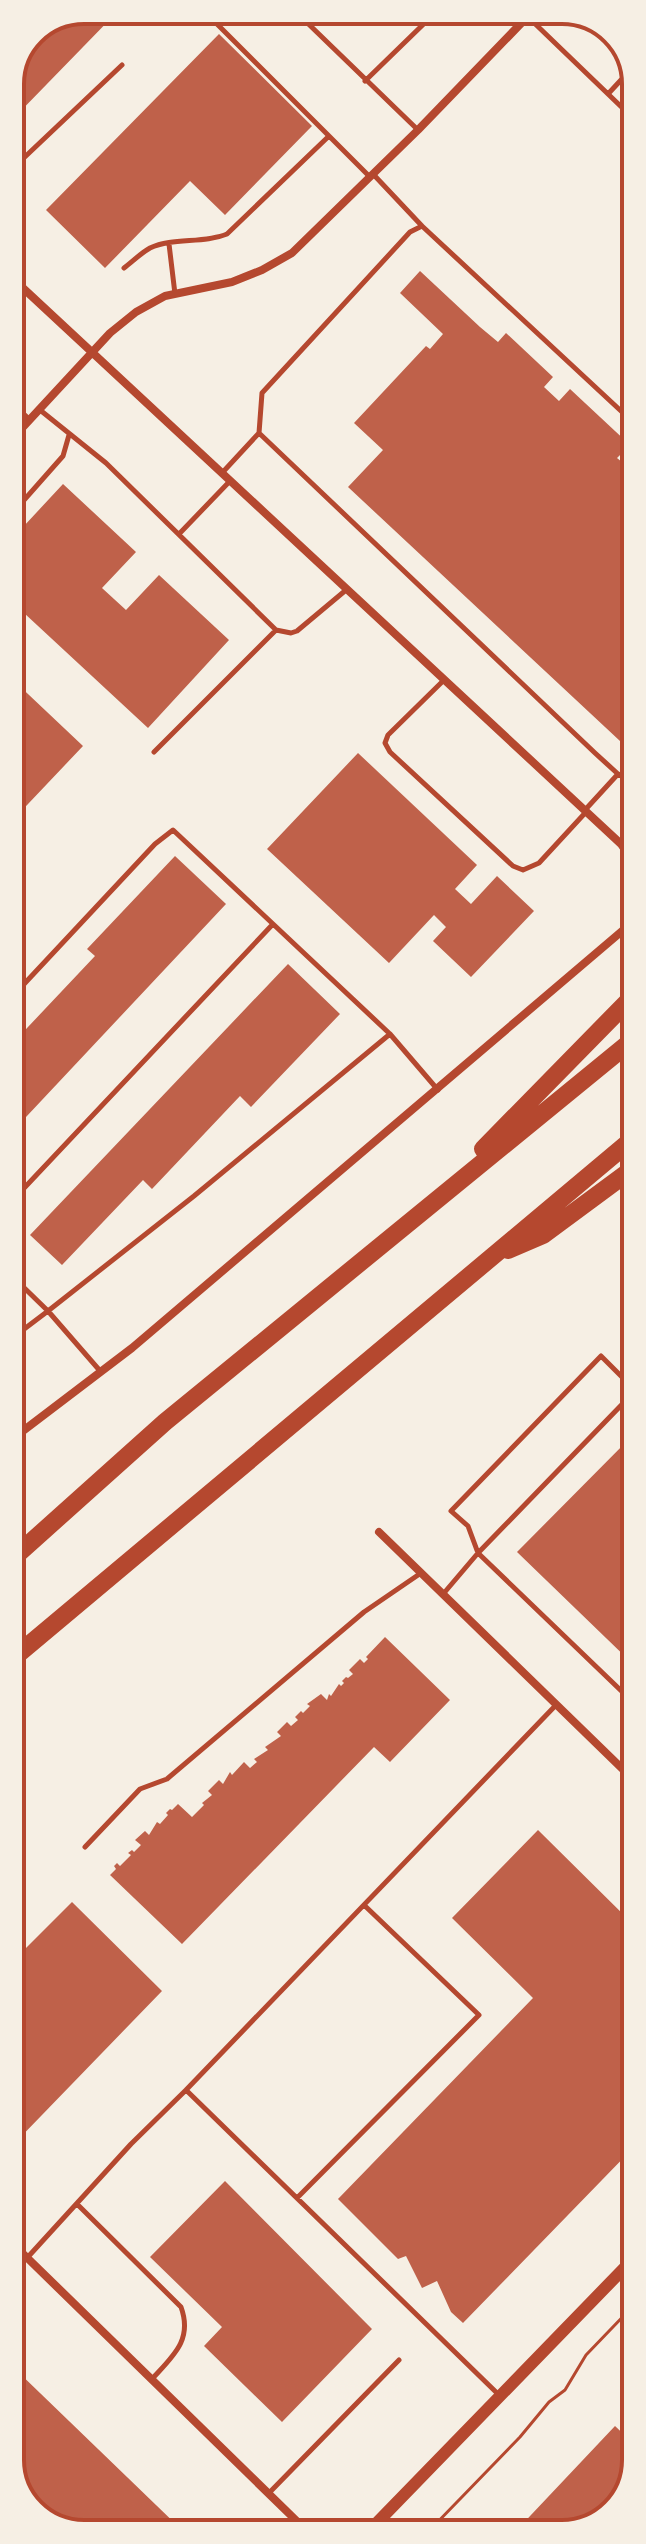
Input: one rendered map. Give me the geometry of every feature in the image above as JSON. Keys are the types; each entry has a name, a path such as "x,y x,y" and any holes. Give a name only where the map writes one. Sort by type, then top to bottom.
{"highway":[{"path":"407,1223 622,1007"},
{"path":"24,1548 165,1422 622,1049"},
{"path":"24,1649 622,1148"},
{"path":"491,1257 543,1235 622,1177"}],"street":[{"path":"24,426 92,353 136,312 165,296 232,282 292,253 520,24"},
{"path":"24,289 622,845"},
{"path":"24,1430 101,1372 622,931"},
{"path":"379,1532 622,1768"},
{"path":"24,2255 296,2520"},
{"path":"380,2520 622,2270"}],"lane":[{"path":"222,24 329,136 622,412"},
{"path":"308,24 418,130"},
{"path":"365,81 424,24"},
{"path":"540,24 622,107"},
{"path":"24,158 122,65"},
{"path":"608,94 622,79"},
{"path":"124,268 149,249 212,240 227,234 329,136"},
{"path":"222,474 259,433 262,393 410,232 422,226"},
{"path":"169,244 175,294"},
{"path":"40,410 106,463 276,630 291,633 308,625 347,589"},
{"path":"24,414 30,420"},
{"path":"259,433 622,776"},
{"path":"24,500 63,456 69,435"},
{"path":"180,533 230,481"},
{"path":"154,752 276,630"},
{"path":"444,680 388,735 385,743 390,752 513,866 523,870 539,863 618,774"},
{"path":"24,984 155,844 173,830 390,1034 438,1090"},
{"path":"24,1188 273,924"},
{"path":"24,1329 219,1176 390,1034"},
{"path":"24,1288 101,1372"},
{"path":"622,1378 601,1356 451,1511 468,1526 478,1553 622,1692"},
{"path":"444,1593 478,1553 622,1404"},
{"path":"85,1847 140,1789 167,1779 364,1612 422,1572"},
{"path":"27,2258 557,1704"},
{"path":"297,2198 479,2015 364,1905"},
{"path":"186,2090 500,2396"},
{"path":"77,2204 181,2307 187,2323 184,2337 175,2354 152,2379"},
{"path":"269,2494 399,2360"}],"path":[{"path":"440,2520 520,2437 549,2402 565,2390 586,2355 622,2318"}],"building":[{"path":"105,24 24,108 25,72 34,51 42,42 51,34 72,25"},
{"path":"219,34 312,126 225,215 190,181 105,268 46,210"},
{"path":"420,271 498,342 506,333 553,377 544,387 559,401 570,389 622,438 622,453 617,458 622,462 622,743 348,487 383,450 354,423 426,346 430,349 443,334 400,293"},
{"path":"63,484 136,552 102,588 126,610 159,575 229,640 148,728 24,613 24,526"},
{"path":"24,690 83,746 24,808"},
{"path":"358,753 477,865 455,889 471,904 497,876 534,911 471,977 433,941 446,927 434,915 389,963 267,849"},
{"path":"175,856 226,904 24,1119 24,1031 95,956 87,949"},
{"path":"288,964 340,1014 251,1107 240,1096 152,1189 143,1180 62,1265 30,1235"},
{"path":"622,1446 622,1653 517,1552"},
{"path":"385,1637 450,1700 390,1762 374,1747 182,1944 110,1875 116,1869 114,1866 117,1863 120,1866 131,1855 128,1853 141,1845 135,1840 145,1831 149,1835 170,1809 178,1804 192,1817 212,1795 208,1791 219,1780 223,1784 230,1772 232,1775 244,1762 250,1768 257,1762 254,1759 268,1750 265,1747 281,1736 277,1732 287,1722 291,1726 298,1720 295,1717 310,1706 307,1704 321,1694 327,1700 346,1677 353,1674 349,1670 360,1659 364,1663"},
{"path":"538,1830 622,1913 622,2159 463,2323 451,2312 437,2281 422,2288 406,2256 398,2259 338,2199 533,1998 452,1918"},
{"path":"72,1902 162,1991 24,2134 24,1950"},
{"path":"225,2181 372,2329 282,2422 204,2346 222,2327 150,2257"},
{"path":"24,2378 172,2520 80,2520 61,2515 44,2505 36,2497 25,2472"},
{"path":"615,2426 622,2433 621,2472 614,2490 599,2508 574,2519 526,2520"}]}
